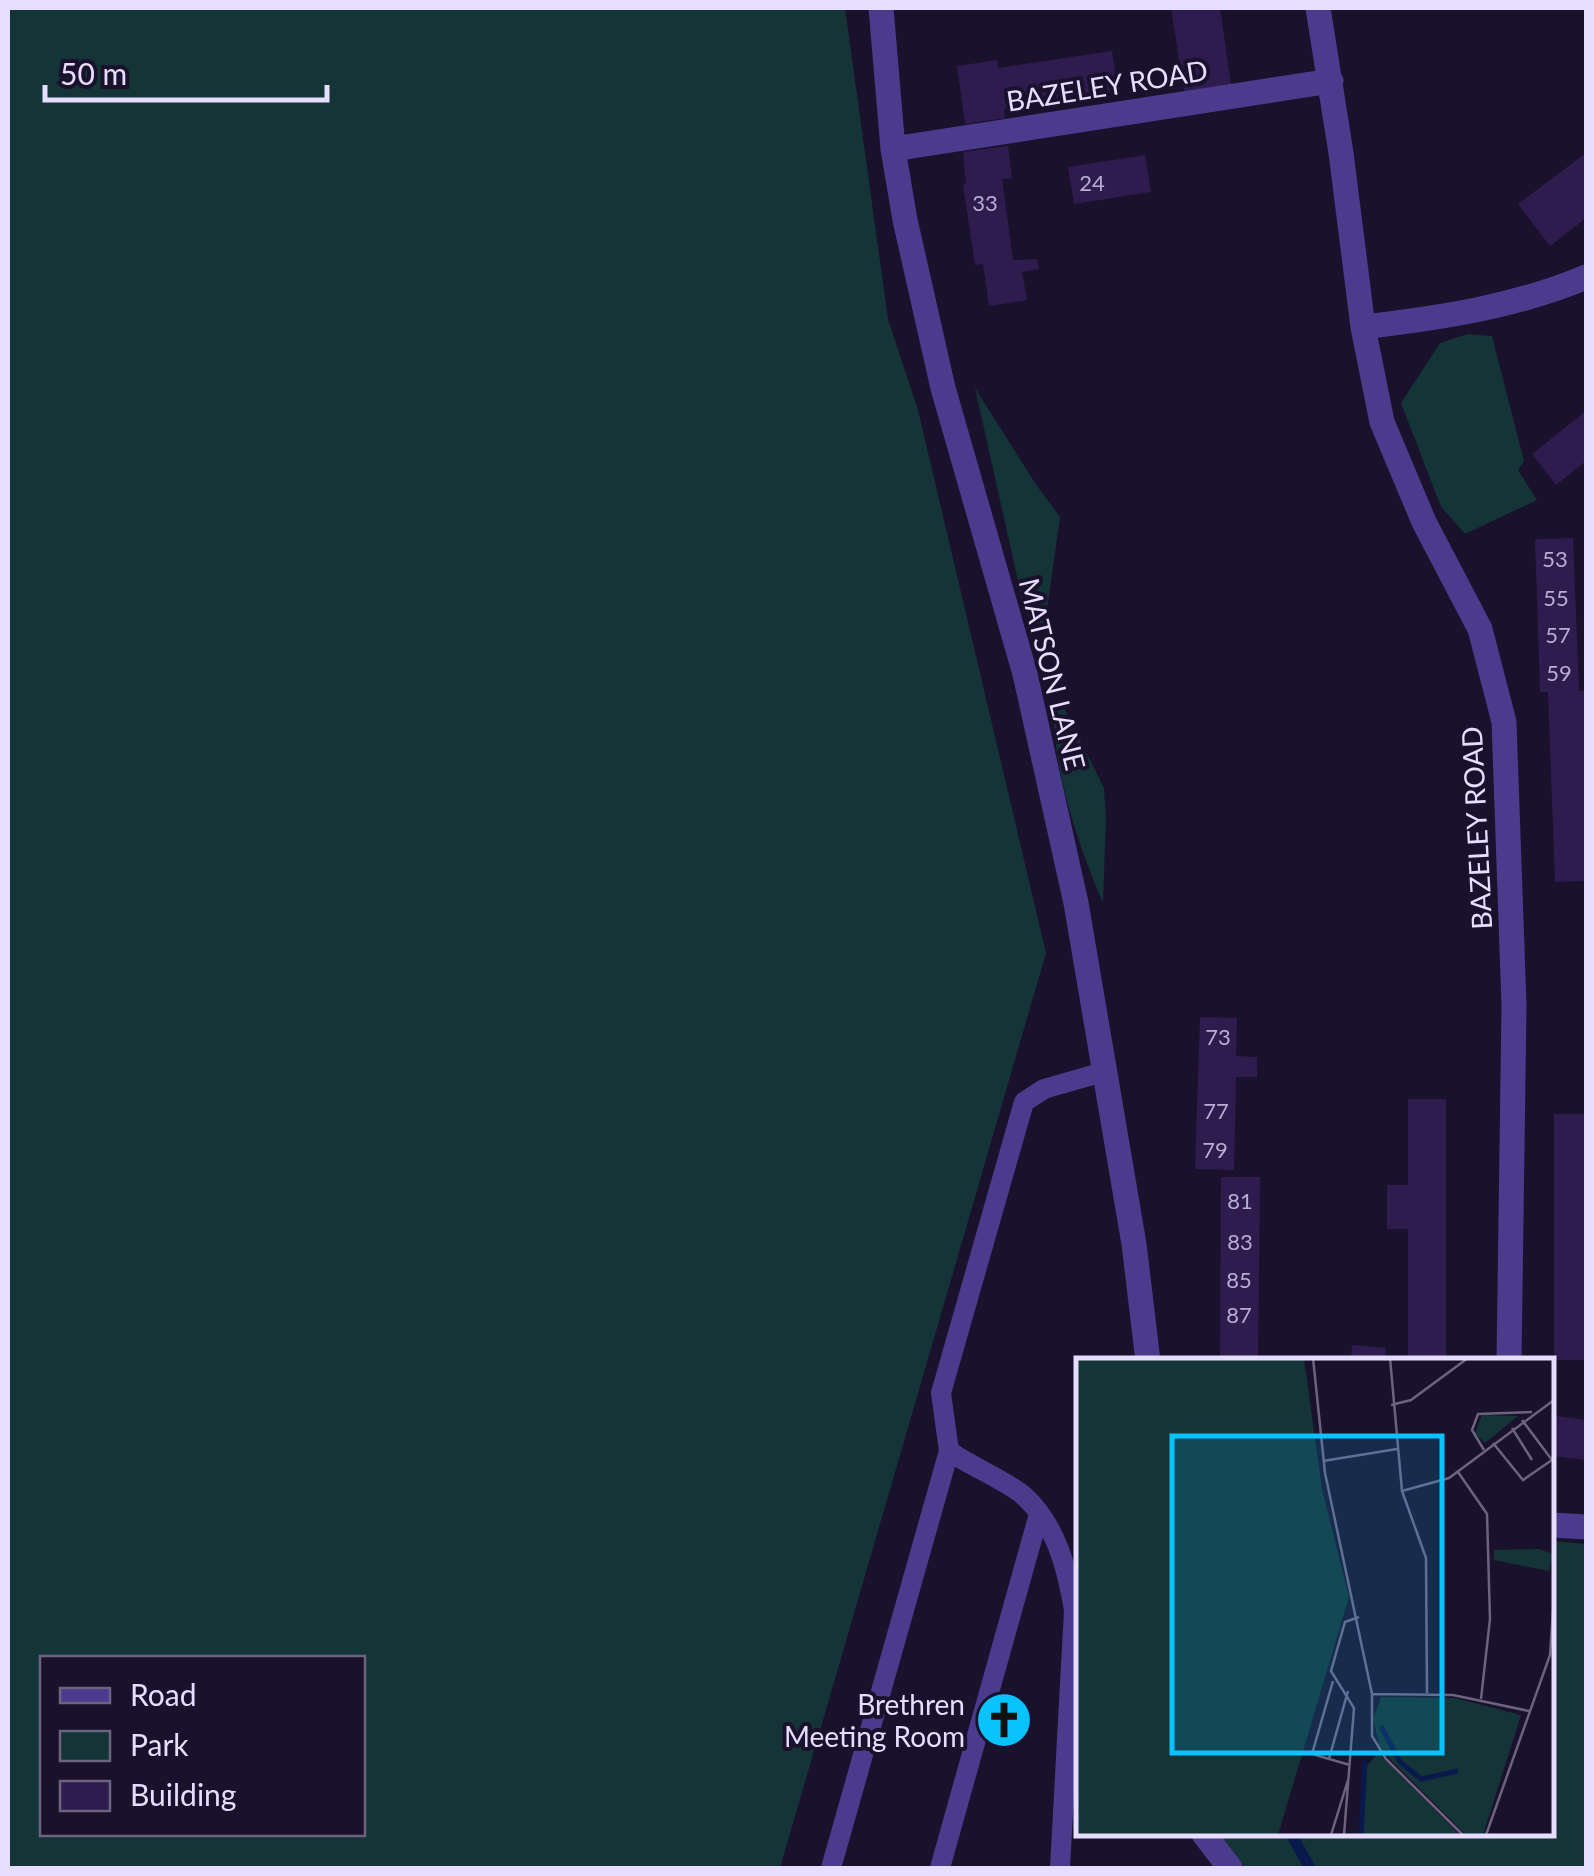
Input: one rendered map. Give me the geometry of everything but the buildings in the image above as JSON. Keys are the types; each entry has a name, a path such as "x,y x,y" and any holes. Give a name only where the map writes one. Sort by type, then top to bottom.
{"street":[{"name":"MATSON LANE","path":"881,8 893,149 905,220 943,388 1025,674 1076,902 1131,1226 1148,1358"},
{"name":"BAZELEY ROAD","path":"1318,8 1363,328 1382,422 1424,522 1480,628 1504,722 1514,1005 1509,1358"},
{"name":"BAZELEY ROAD","path":"893,149 1330,81"},
{"path":"1363,328 1452,316 1543,294 1586,277"},
{"path":"1554,1526 1586,1528"},
{"path":"1206,1836 1230,1868"}],"lane":[{"path":"831,1868 949,1451 942,1394 1024,1102 1044,1089 1103,1072"},
{"path":"949,1451 1022,1494 1052,1532 1068,1573 1074,1610 1060,1868"},
{"path":"940,1868 1039,1514"}],"green space":[{"path":"8,8 845,8 888,319 918,410 1046,953 780,1868 8,1868"},
{"path":"1468,334 1492,336 1524,461 1518,470 1537,500 1465,534 1441,507 1401,403 1440,343"},
{"path":"975,388 1060,517 1044,631 1033,630 1022,599"},
{"path":"1053,700 1061,702 1104,788 1103,903 1068,804 1057,752"},
{"path":"1554,1541 1586,1544 1586,1868 1240,1868 1216,1836 1554,1836"}],"waterway":[{"path":"1292,1836 1310,1868"}],"place":[{"name":"Brethren Meeting Room","path":"1004,1720"}]}
